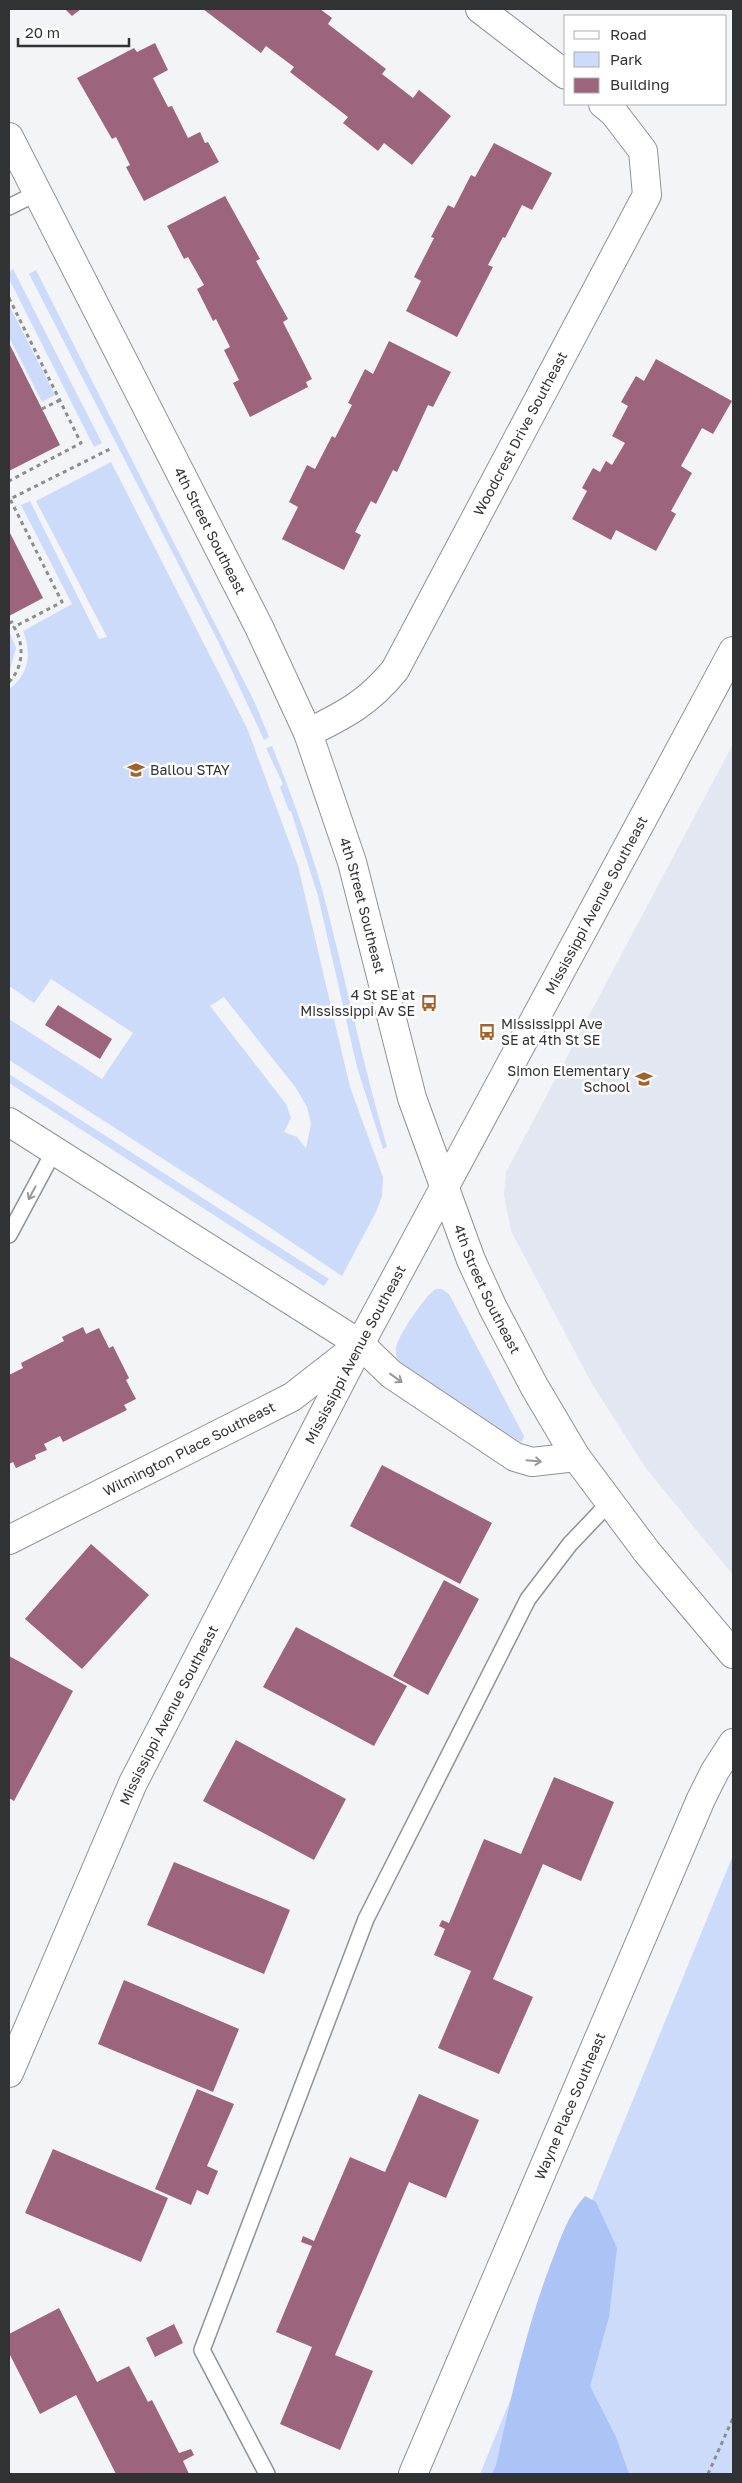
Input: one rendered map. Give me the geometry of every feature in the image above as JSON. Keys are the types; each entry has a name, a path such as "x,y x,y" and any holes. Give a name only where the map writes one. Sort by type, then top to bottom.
{"street":[{"path":"480,9 564,73"},
{"name":"Woodcrest Drive Southeast","path":"308,733 360,706 377,692 395,670 648,195 643,151 614,113 604,105"},
{"name":"4th Street Southeast","path":"9,137 259,627 308,733 352,862 412,1098 470,1260 534,1386 576,1457 648,1552 733,1654"},
{"name":"Mississippi Avenue Southeast","path":"9,2074 133,1784 360,1344 733,651"},
{"path":"9,1122 360,1344 391,1374 515,1457 532,1462 576,1457"},
{"name":"Wilmington Place Southeast","path":"9,1540 292,1397 360,1344"},
{"name":"Wayne Place Southeast","path":"413,2474 701,1799 715,1770 733,1743"}],"lane":[{"path":"9,207 37,193"},
{"path":"9,1235 54,1151"},
{"path":"267,2474 202,2350 366,1919 528,1599 570,1544 610,1502"}],"path":[{"path":"9,298 81,443 9,481"},
{"path":"42,409 60,400"},
{"path":"14,627 62,602 9,498 110,449"},
{"path":"9,623 12,622 21,648 21,662 9,682"},
{"path":"708,2474 733,2418"}],"shaded area":[{"name":"Simon Elementary School","path":"733,744 733,1575 645,1467 591,1382 511,1231 504,1195 506,1172"},
{"path":"585,2196 596,2202 617,2248 609,2317 590,2386 616,2437 629,2474 492,2474 496,2465 520,2363 542,2288 565,2228"}],"green space":[{"path":"13,269 102,443 94,447 9,279 9,272"},
{"path":"36,270 255,703 269,737 264,740 218,641 29,274"},
{"path":"9,305 55,395 42,402 9,337"},
{"name":"Ballou STAY","path":"111,462 247,728 298,866 350,1087 383,1177 382,1196 376,1212 342,1276 9,1060 9,1019 102,1079 133,1033 51,979 34,1003 9,986 9,689 21,677 27,663 26,639 23,631 72,604 21,505 30,501 99,639 107,637 36,501","holes":["224,997 296,1088 307,1107 311,1124 306,1148 297,1137 284,1132 291,1118 286,1104 210,1006"]},
{"path":"9,631 16,648 9,674"},
{"path":"272,746 299,817 322,889 387,1147 383,1149 357,1067 318,896 291,811 289,811 280,787 283,784 266,748"},
{"path":"9,1074 329,1279 324,1286 9,1083"},
{"path":"436,1289 442,1289 449,1294 524,1436 522,1442 403,1365 398,1359 396,1348 401,1335 419,1307"},
{"path":"733,1855 733,2474 480,2474"}],"building":[{"path":"65,9 81,9 72,16"},
{"path":"203,9 320,9 332,18 328,24 386,69 382,74 413,98 419,90 451,116 412,165 384,143 378,151 343,123 348,117 290,72 294,67 266,46 261,53"},
{"path":"155,43 168,70 153,78 168,107 172,106 188,138 200,132 205,143 208,142 219,162 144,201 126,167 130,165 116,137 112,139 77,78 134,48 137,52"},
{"path":"494,143 552,173 532,210 522,205 505,238 503,237 488,265 493,267 457,337 406,311 421,281 414,277 434,238 431,237 448,205 454,208 471,175 475,177"},
{"path":"225,196 260,259 256,261 288,319 283,322 312,379 306,382 308,387 250,417 233,383 239,380 224,350 230,347 216,319 213,321 197,289 204,285 188,257 184,259 167,226"},
{"path":"389,341 451,372 433,407 428,405 397,472 393,470 376,504 371,501 355,532 361,535 344,570 282,539 298,507 289,502 307,465 315,469 332,436 335,438 352,405 348,403 365,369 373,374"},
{"path":"9,343 60,445 9,471"},
{"path":"656,359 732,401 713,434 702,428 681,466 692,473 671,511 676,514 656,551 616,530 611,540 572,519 587,491 582,488 593,468 600,472 606,461 612,465 625,443 612,436 628,406 621,402 636,376 644,381"},
{"path":"9,531 43,598 9,616"},
{"path":"58,1005 112,1039 100,1059 45,1025"},
{"path":"83,1327 86,1334 99,1328 109,1348 113,1346 129,1378 126,1380 136,1399 124,1405 127,1410 63,1442 60,1436 44,1444 47,1450 35,1455 36,1459 16,1468 13,1462 9,1464 9,1375 23,1368 21,1363 64,1341 62,1337"},
{"path":"382,1465 492,1523 460,1584 350,1526"},
{"path":"91,1544 149,1595 82,1669 25,1619"},
{"path":"444,1580 479,1599 428,1695 393,1676"},
{"path":"296,1627 407,1686 374,1746 263,1687"},
{"path":"9,1656 73,1691 14,1801 9,1798"},
{"path":"236,1740 346,1799 314,1860 203,1801"},
{"path":"554,1777 614,1802 581,1881 543,1864 493,1979 533,1997 499,2074 438,2048 471,1971 434,1955 445,1929 439,1926 442,1920 449,1923 484,1839 521,1854"},
{"path":"174,1862 290,1910 264,1974 147,1925"},
{"path":"124,1980 239,2029 213,2092 98,2044"},
{"path":"197,2089 234,2104 207,2166 218,2171 208,2195 197,2190 191,2205 155,2189"},
{"path":"419,2094 479,2120 446,2198 409,2182 335,2355 373,2371 340,2450 280,2424 312,2347 276,2332 312,2246 301,2242 303,2236 314,2241 350,2157 385,2172"},
{"path":"53,2149 168,2198 141,2262 25,2213"},
{"path":"59,2308 97,2382 129,2366 148,2402 152,2400 179,2453 191,2449 194,2455 183,2461 189,2474 116,2474 76,2395 40,2414 9,2353 9,2334"},
{"path":"174,2324 183,2343 155,2357 146,2338"}],"place":[{"name":"Ballou STAY","path":"136,770"},
{"name":"4 St SE at Mississippi Av SE","path":"429,1003"},
{"name":"Mississippi Ave SE at 4th St SE","path":"487,1032"},
{"name":"Simon Elementary School","path":"644,1079"}]}
